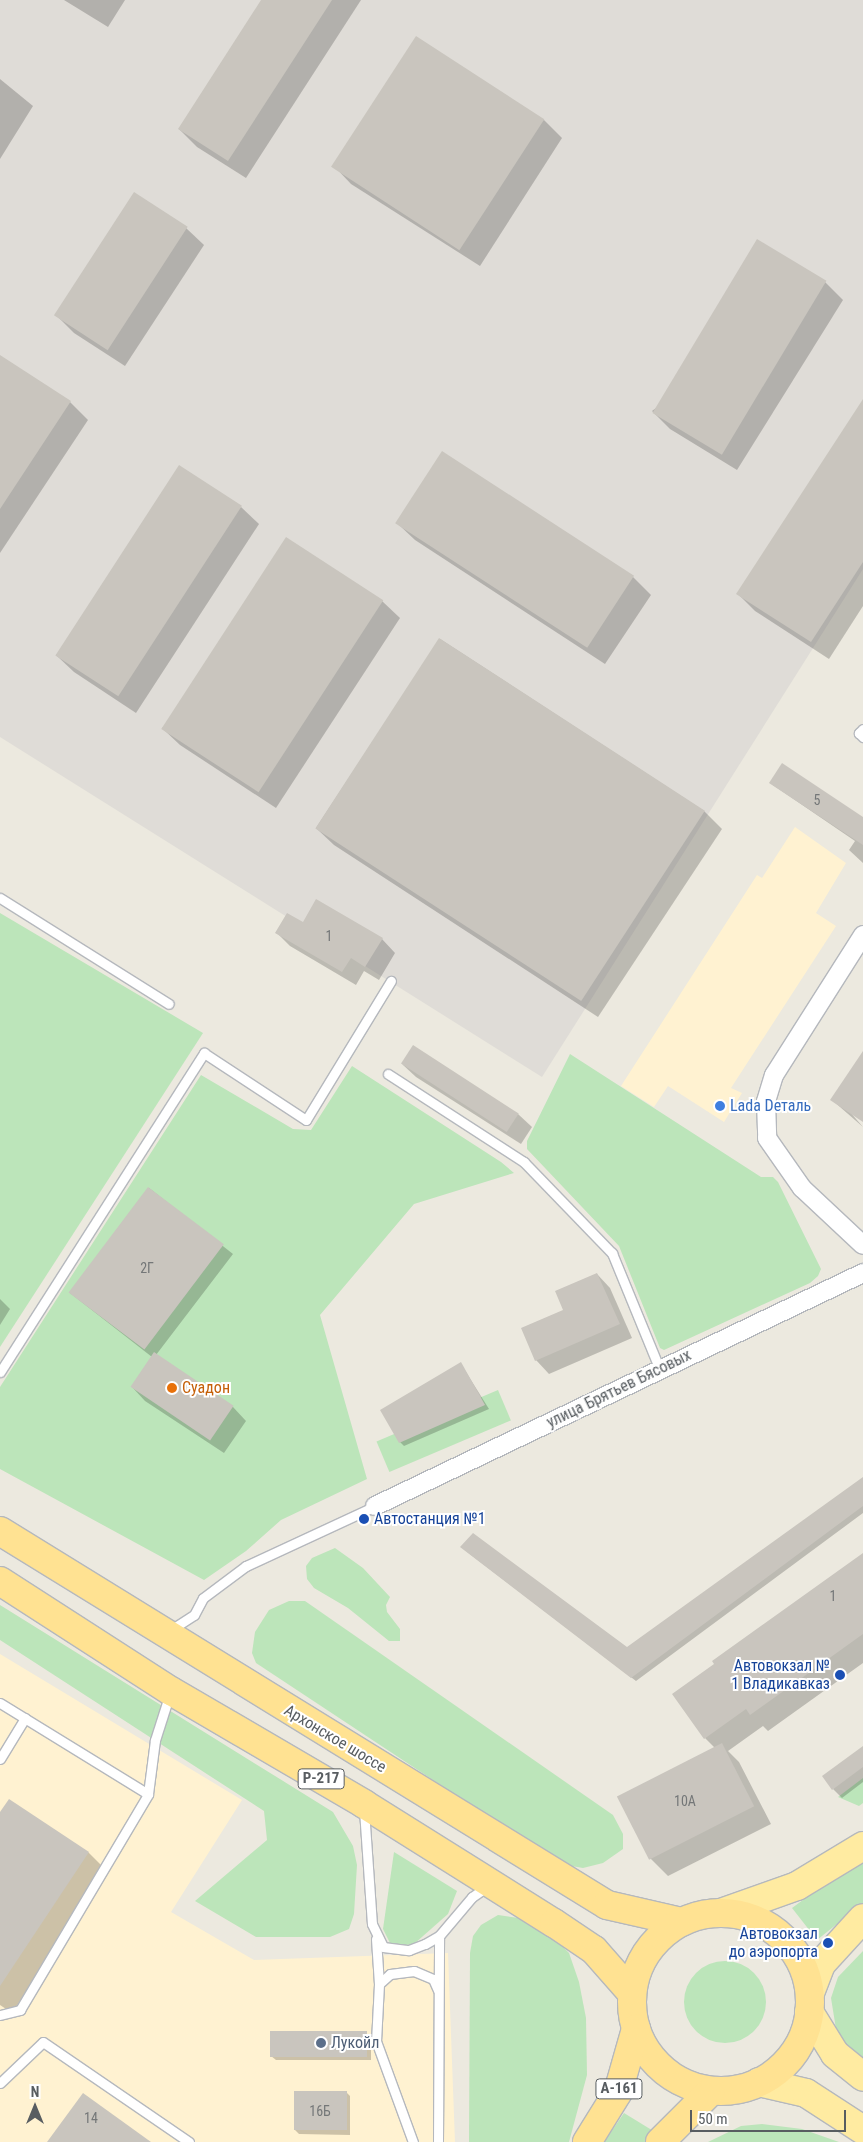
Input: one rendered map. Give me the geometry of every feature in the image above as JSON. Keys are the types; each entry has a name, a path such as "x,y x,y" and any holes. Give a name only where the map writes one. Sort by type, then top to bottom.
{"highway":[{"name":"Архонское шоссе","path":"0,1531 164,1634 607,1905 681,1922"},
{"name":"Р-217","path":"0,1581 171,1691 364,1804 594,1950 630,1991"},
{"path":"721,1913 756,1919 774,1930 790,1945 805,1970 809,2002 805,2033 793,2056 776,2073 759,2082 711,2090 695,2087 670,2076 653,2060 636,2029 630,1991 648,1950 664,1933 681,1922 706,1914 721,1913"},
{"name":"А-161","path":"587,2142 618,2092 636,2029"},
{"path":"660,2142 711,2090"}],"main road":[{"path":"721,1913 797,1886 863,1846"},
{"path":"863,1918 821,1964 809,2002 835,2054 863,2077"},
{"path":"759,2082 806,2093 863,2130"}],"street":[{"path":"863,935 774,1075 766,1102 767,1138 802,1188 863,1245"},
{"name":"улица Брятьев Бясовых","path":"375,1506 863,1273"}],"lane":[{"path":"863,729 859,733 863,736"},
{"path":"0,898 169,1004"},
{"path":"0,1372 204,1053 306,1120 391,981"},
{"path":"388,1074 524,1162 612,1253 660,1370"},
{"path":"164,1634 194,1615 203,1598 246,1566 375,1506"},
{"path":"0,2015 20,2010 148,1794 155,1740 171,1691"},
{"path":"0,1703 148,1794"},
{"path":"0,1759 25,1718"},
{"path":"364,1804 371,1910 376,1938 379,1984 376,2041 413,2142"},
{"path":"376,1938 387,1949 409,1950 439,1936 472,1897 490,1884"},
{"path":"438,2142 439,1936"},
{"path":"379,1984 390,1974 414,1972 433,1979 439,1992"},
{"path":"0,2083 44,2042 189,2142"}],"shaded area":[{"path":"0,0 863,0 863,569 542,1077 0,737"},
{"path":"795,827 846,863 816,913 836,926 731,1088 742,1093 724,1122 668,1086 654,1107 621,1086 757,875 762,878"},
{"path":"0,1654 242,1800 171,1912 254,1960 448,1953 455,2142 0,2142"}],"green space":[{"path":"0,913 203,1033 0,1347"},
{"path":"570,1054 761,1177 773,1177 778,1182 821,1269 818,1276 810,1283 664,1350 660,1348 619,1246 527,1149 527,1141"},
{"path":"352,1066 501,1162 514,1173 414,1204 320,1315 367,1479 281,1520 246,1551 204,1580 0,1469 0,1387 201,1075 293,1129 311,1130"},
{"path":"498,1390 511,1420 389,1472 376,1442"},
{"path":"335,1548 363,1568 390,1597 386,1605 387,1612 400,1629 400,1641 389,1641 348,1608 314,1588 307,1579 306,1566 312,1558"},
{"path":"289,1601 305,1601 613,1815 623,1834 623,1849 603,1863 583,1868 560,1864 256,1663 252,1653 255,1632 269,1610"},
{"path":"0,1605 333,1812 353,1846 357,1865 354,1914 349,1929 330,1937 256,1937 195,1901 267,1840 264,1811 0,1640"},
{"path":"863,1778 863,1803 859,1806 838,1797"},
{"path":"394,1852 457,1891 448,1914 414,1944 391,1945 383,1929"},
{"path":"863,1856 863,1903 817,1940 792,1908"},
{"path":"498,1915 525,1919 550,1934 569,1953 579,1982 586,2018 587,2075 569,2142 469,2142 470,1953 473,1936 481,1925"},
{"path":"863,1951 863,2063 837,2035 831,1998 838,1977"},
{"path":"725,1961 741,1964 754,1973 763,1986 766,2002 763,2018 754,2031 741,2040 725,2043 709,2040 696,2031 687,2018 684,2002 687,1986 696,1973 709,1964"},
{"path":"624,2113 655,2132 648,2142 604,2142"},
{"path":"762,2124 802,2129 839,2142 708,2142 741,2126"}],"building":[{"path":"261,0 332,0 228,161 178,129"},
{"path":"416,36 544,119 459,250 331,167"},
{"path":"134,192 188,227 108,350 54,315"},
{"path":"757,239 826,281 722,455 652,413"},
{"path":"0,355 71,401 0,509"},
{"path":"863,399 863,562 811,642 736,594"},
{"path":"442,451 634,576 587,648 395,523"},
{"path":"179,465 242,506 118,696 55,655"},
{"path":"286,537 383,600 259,792 161,729"},
{"path":"439,638 705,811 581,1001 315,828"},
{"path":"782,763 863,817 863,845 769,783"},
{"path":"316,899 383,938 365,967 351,958 342,972 275,933 287,913 303,922"},
{"path":"413,1045 519,1114 507,1132 401,1063"},
{"path":"863,1051 863,1122 830,1100"},
{"path":"148,1187 224,1244 144,1350 69,1292"},
{"path":"597,1273 620,1324 535,1361 521,1328 563,1310 555,1291"},
{"path":"154,1352 234,1406 210,1441 131,1387"},
{"path":"461,1362 485,1405 399,1443 380,1410"},
{"path":"863,1477 863,1506 631,1678 460,1547 473,1533 627,1647"},
{"path":"863,1553 863,1634 750,1715 746,1709 704,1739 672,1694 714,1664 712,1661"},
{"path":"722,1743 754,1806 649,1860 617,1797"},
{"path":"863,1746 863,1767 832,1790 822,1776"},
{"path":"9,1799 89,1852 0,1986 0,1812"},
{"path":"270,2031 367,2031 367,2057 270,2057"},
{"path":"294,2091 347,2091 347,2130 294,2130"},
{"path":"83,2093 151,2142 47,2142"}],"place":[{"name":"Lada Dеталь","path":"720,1106"},
{"name":"Суадон","path":"172,1388"},
{"name":"Автостанция №1","path":"364,1519"},
{"name":"Автовокзал № 1 Владикавказ","path":"840,1675"},
{"name":"Автовокзал до аэропорта","path":"828,1943"},
{"name":"Лукойл","path":"321,2043"}]}
